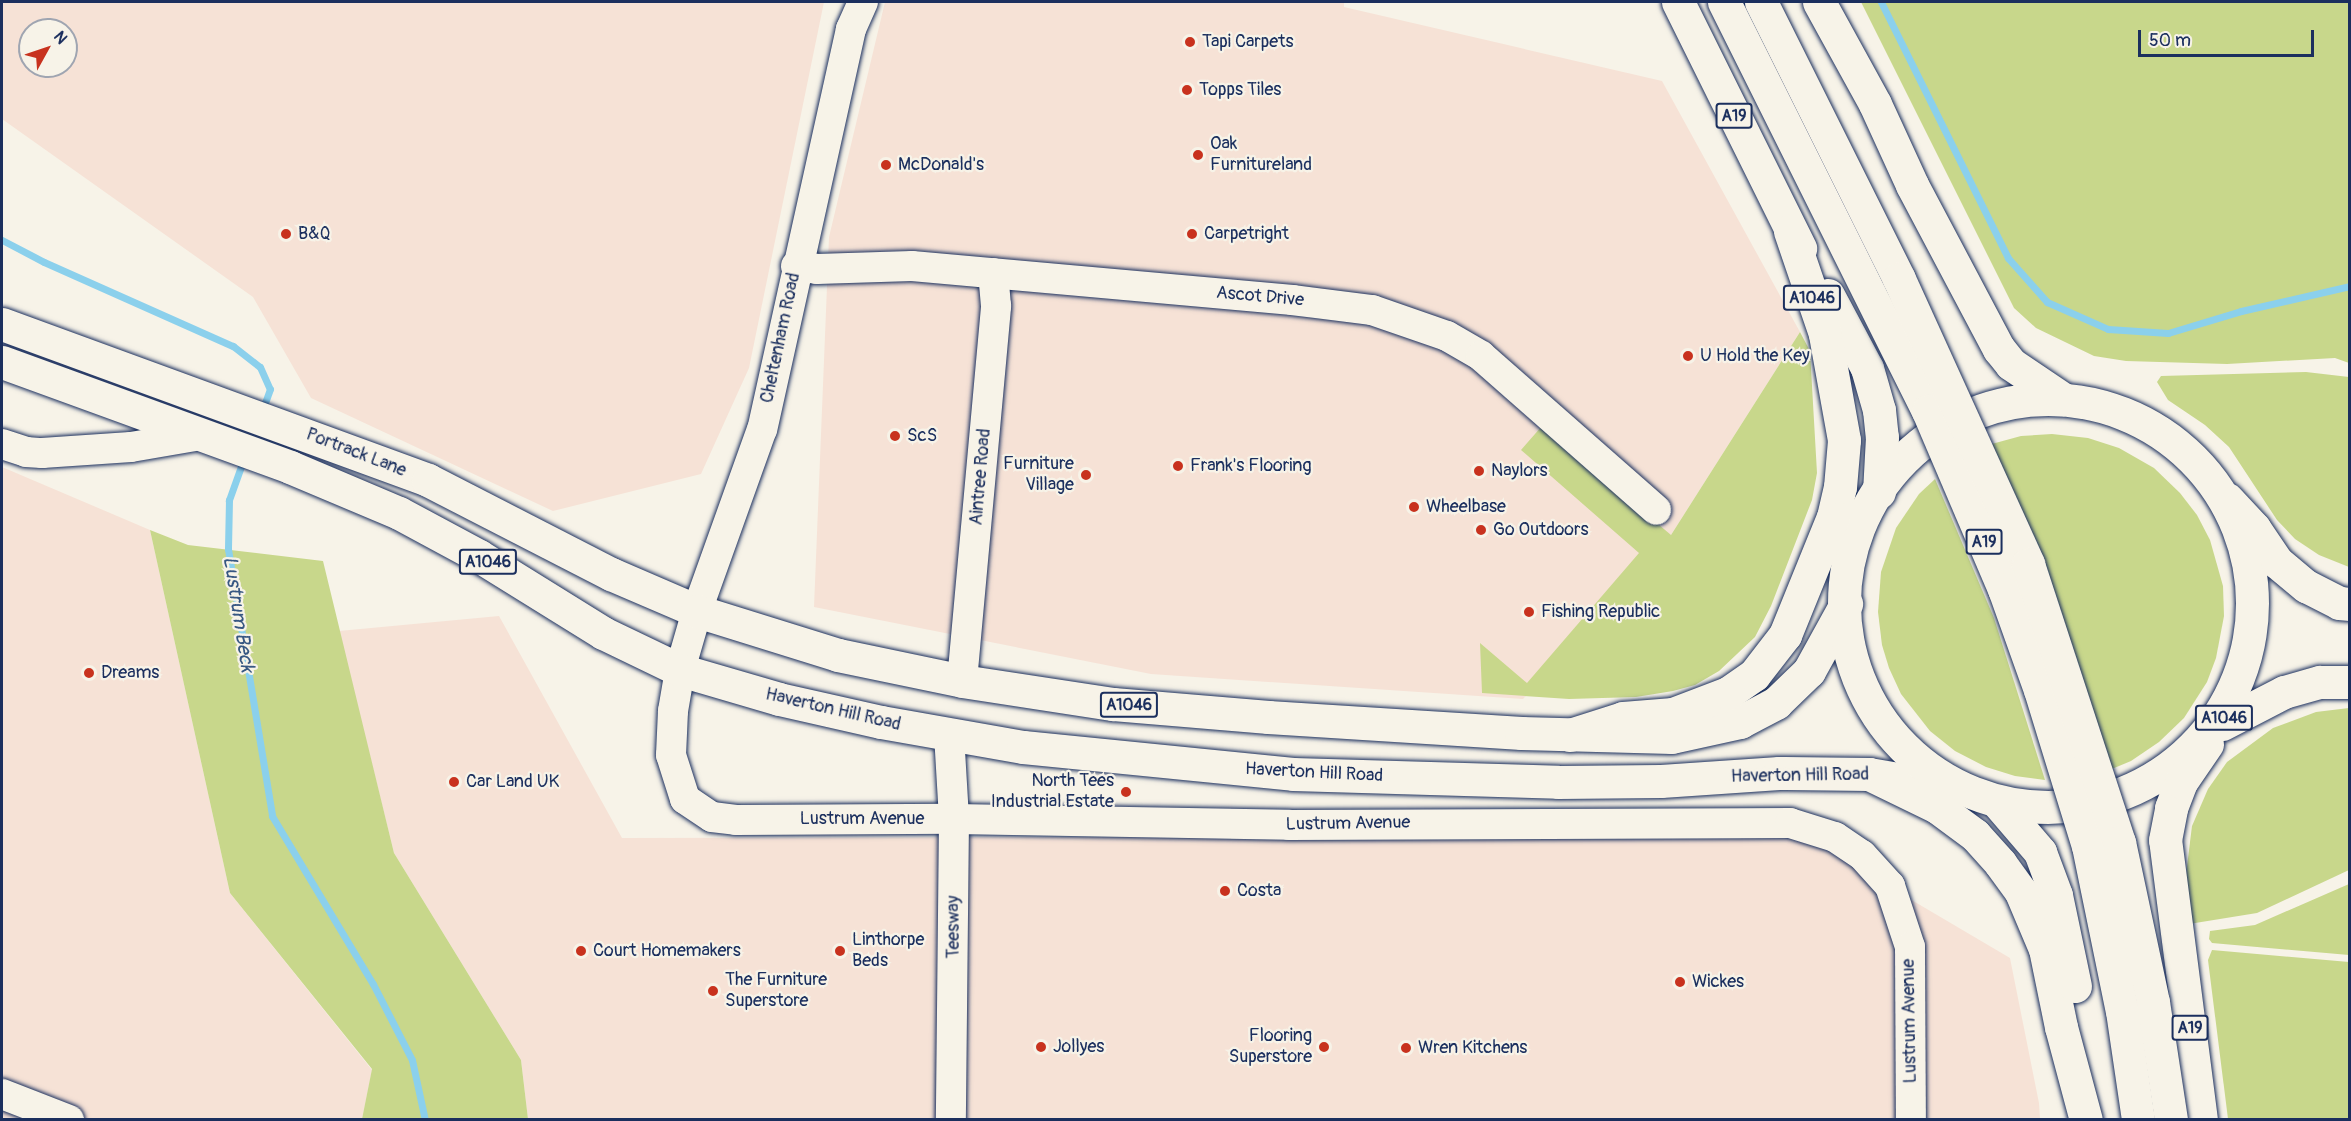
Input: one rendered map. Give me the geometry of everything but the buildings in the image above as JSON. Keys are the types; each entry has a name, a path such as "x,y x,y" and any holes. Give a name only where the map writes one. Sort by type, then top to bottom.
{"main road":[{"name":"A19","path":"1678,2 1790,231 1867,368 1879,410 1881,429 1879,492"},
{"name":"A19","path":"1724,2 1928,411 2004,589 2040,690 2088,846 2122,1011 2138,1119"},
{"name":"A19","path":"1761,2 1899,279 2028,564 2119,842 2153,1002 2171,1119"},
{"path":"1820,2 1875,104 1917,195 1999,349 2011,364 2062,399"},
{"name":"A1046","path":"1570,735 1623,718 1673,714 1728,693 1754,675 1785,635 1833,517 1840,487 1844,440 1825,334 1790,231"},
{"name":"Portrack Lane","path":"2,324 428,480 611,574 697,611"},
{"name":"Portrack Lane","path":"2,363 290,467 399,513 479,556 603,633 680,670"},
{"name":"A1046","path":"2349,604 2339,603 2306,586 2277,562 2254,528 2187,452 2160,431 2095,404 2022,395 2000,399 1941,422 1911,447 1879,492 1856,550 1846,604 1851,657 1879,716 1921,765 1956,789 1998,803 2080,806 2132,793 2170,771 2214,734 2283,692 2320,682 2349,682"},
{"name":"A1046","path":"2213,484 2247,576 2249,608 2244,650 2214,734"},
{"name":"A1046","path":"697,611 838,655 962,681 1124,705 1268,717 1570,735 1672,737 1740,722 1776,704 1809,671 1846,604"},
{"name":"Haverton Hill Road","path":"680,670 779,699 949,734 1112,757 1293,774 1558,782 1661,781 1779,773 1869,774 1956,789"},
{"name":"A19","path":"2201,1119 2165,840 2171,808 2181,782 2214,734"},
{"path":"1869,774 1937,807 1975,835 2000,863 2021,892 2045,949 2061,1028 2086,1119"},
{"path":"1998,803 2040,852 2056,896 2082,1026 2086,1119"}],"street":[{"name":"Cheltenham Road","path":"680,670 697,611 762,429 796,266 851,29 863,2"},
{"name":"Ascot Drive","path":"796,266 817,269 912,266 1292,300 1372,310 1447,336 1481,356 1656,510"},
{"name":"Aintree Road","path":"962,681 996,306 993,273"},
{"name":"Portrack Lane","path":"2,444 26,452 42,453 210,439"},
{"name":"Lustrum Avenue","path":"680,670 672,711 671,755 685,799 712,816 736,820 954,819 1289,825 1790,824 1835,837 1862,855 1890,886 1910,946 1911,1119"},
{"name":"Teesway","path":"949,734 954,819 951,1119"},
{"path":"2,1094 69,1119"}],"shaded area":[{"path":"2,2 824,2 749,368 701,474 553,511 311,398 253,297 2,119"},
{"path":"885,2 1344,2 1344,7 1662,81 1800,332 1671,535 1523,699 1151,674 814,607 829,237"},
{"path":"2,467 150,530 230,893 372,1070 362,1119 2,1119"},
{"path":"499,616 622,838 1803,836 2010,958 2039,1103 2040,1119 528,1119 521,1060 394,853 339,631"}],"green space":[{"path":"1861,2 2349,2 2349,363 2335,358 2227,364 2126,361 2094,356 2036,328 2014,308"},
{"path":"1800,332 1810,351 1817,473 1812,500 1771,606 1755,637 1719,671 1695,685 1673,691 1636,697 1569,699 1482,693 1480,643 1527,683 1639,553 1521,450 1542,426 1671,535"},
{"path":"2306,372 2349,377 2349,567 2319,555 2295,539 2277,520 2229,447 2205,425 2168,400 2157,382 2161,376"},
{"path":"2052,434 2088,438 2119,448 2154,468 2180,493 2197,515 2210,540 2223,586 2224,616 2216,658 2207,682 2184,718 2159,742 2131,761 2107,771 1988,445 2021,436"},
{"path":"1935,479 1994,618 2045,780 2015,776 1986,767 1955,751 1930,731 1901,694 1889,668 1882,645 1878,612 1881,572 1896,528 1919,494"},
{"path":"150,530 188,545 323,561 394,853 521,1060 528,1119 362,1119 372,1069 230,893"},
{"path":"2349,708 2349,870 2257,913 2189,924 2184,891 2192,826 2208,789 2227,762 2273,728 2316,712"},
{"path":"2349,884 2349,955 2212,943 2209,939 2210,931 2255,925"},
{"path":"2212,950 2349,962 2349,1119 2228,1119 2208,960"}],"waterway":[{"path":"1881,2 2008,258 2047,302 2108,329 2168,333 2241,311 2350,286"},
{"name":"Lustrum Beck","path":"2,240 44,262 233,346 260,367 270,389 262,411"},
{"name":"Lustrum Beck","path":"244,458 229,500 228,549 272,816 373,984 412,1060 425,1120"}],"place":[{"name":"Tapi Carpets","path":"1190,42"},
{"name":"Topps Tiles","path":"1187,90"},
{"name":"Oak Furnitureland","path":"1198,155"},
{"name":"McDonald's","path":"886,165"},
{"name":"B&Q","path":"286,234"},
{"name":"Carpetright","path":"1192,234"},
{"name":"U Hold the Key","path":"1688,356"},
{"name":"ScS","path":"895,436"},
{"name":"Frank's Flooring","path":"1178,466"},
{"name":"Naylors","path":"1479,471"},
{"name":"Furniture Village","path":"1086,475"},
{"name":"Wheelbase","path":"1414,507"},
{"name":"Go Outdoors","path":"1481,530"},
{"name":"Fishing Republic","path":"1529,612"},
{"name":"Dreams","path":"89,673"},
{"name":"Car Land UK","path":"454,782"},
{"name":"North Tees Industrial Estate","path":"1126,792"},
{"name":"Costa","path":"1225,891"},
{"name":"Court Homemakers","path":"581,951"},
{"name":"Linthorpe Beds","path":"840,951"},
{"name":"Wickes","path":"1680,982"},
{"name":"The Furniture Superstore","path":"713,991"},
{"name":"Jollyes","path":"1041,1047"},
{"name":"Flooring Superstore","path":"1324,1047"},
{"name":"Wren Kitchens","path":"1406,1048"}]}
